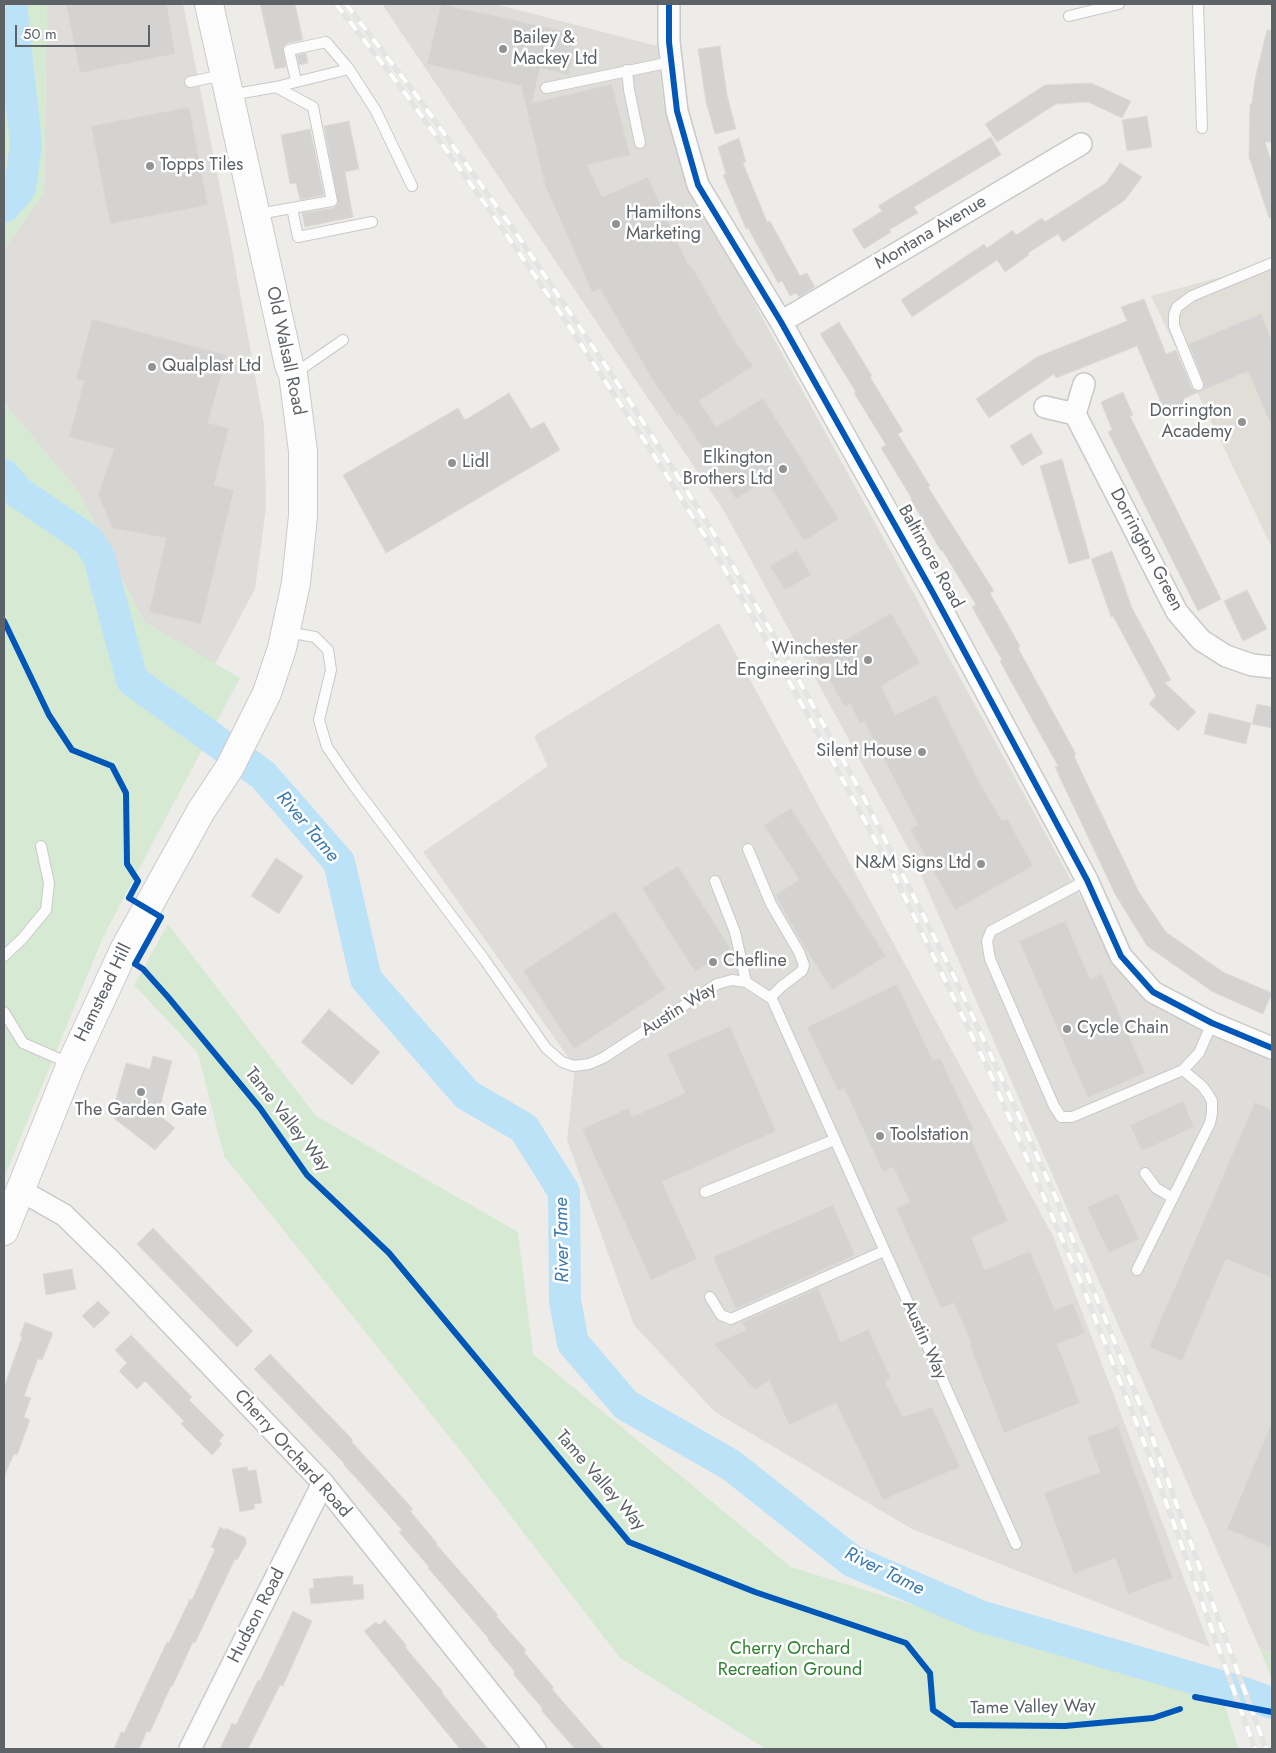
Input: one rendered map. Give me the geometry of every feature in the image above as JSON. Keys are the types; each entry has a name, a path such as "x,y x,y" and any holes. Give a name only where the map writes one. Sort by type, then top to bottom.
{"main road":[{"name":"Old Walsall Road","path":"209,4 289,365 293,374 303,451 303,516 296,582 286,631 267,693 252,726"},
{"name":"Hamstead Hill","path":"4,1231 71,1064 125,948 201,811 230,767 252,726"}],"street":[{"name":"Baltimore Road","path":"669,4 668,24 677,111 698,185 781,322 933,593 1086,880 1121,956 1153,992 1212,1024 1272,1048"},
{"name":"Montana Avenue","path":"781,322 1081,144"},
{"path":"1045,407 1075,414 1084,384"},
{"name":"Dorrington Green","path":"1075,414 1177,612 1201,640 1226,656 1252,665 1272,667"},
{"name":"Cherry Orchard Road","path":"20,1190 64,1215 323,1483 535,1749"},
{"name":"Hudson Road","path":"190,1749 323,1483"}],"lane":[{"path":"1069,16 1119,4"},
{"path":"1198,4 1202,128"},
{"path":"296,81 289,50 326,42 348,69 376,111 412,186"},
{"path":"546,88 671,62"},
{"path":"190,82 276,87 348,69"},
{"path":"627,70 629,90 640,143"},
{"path":"255,214 332,201 314,107 276,87"},
{"path":"292,208 298,237 372,222"},
{"path":"1198,386 1174,326 1174,314 1177,307 1192,296 1272,263"},
{"path":"293,374 343,340"},
{"name":"Austin Way","path":"286,631 315,637 328,650 331,670 319,720 328,747 354,786 484,959 546,1048 562,1062 574,1066 588,1064 604,1058 717,984 732,980 746,982"},
{"path":"4,956 22,939 46,910 49,882 41,846"},
{"path":"715,881 735,932 746,982 770,998 802,971 804,965 799,952 771,904 748,849"},
{"path":"1086,880 991,931 987,941 990,959 1054,1106 1061,1117 1072,1117 1183,1070 1199,1053 1212,1024"},
{"name":"Austin Way","path":"770,998 1016,1544"},
{"path":"4,1012 23,1043 71,1064"},
{"path":"1137,1270 1210,1123 1212,1101 1202,1086 1183,1070"},
{"path":"705,1192 834,1140"},
{"path":"1145,1173 1156,1188 1173,1198"},
{"path":"710,1297 721,1316 731,1319 884,1251"}],"shaded area":[{"path":"47,4 183,4 229,232 264,425 266,508 255,589 215,664 144,622 79,493 4,403 4,249 44,193"},
{"path":"382,4 495,4 657,46 664,108 689,184 1115,960 1272,1055 1272,1653 1260,1649 915,861 724,511"},
{"name":"Dorrington Academy","path":"1272,263 1272,548 1151,296"},
{"path":"719,623 1053,1236 1210,1647 912,1529 715,1412 634,1325 567,1140 575,1067 423,852 548,766 534,736"}],"green space":[{"path":"4,4 47,4 44,193 4,249"},
{"path":"4,403 79,493 144,622 240,678 104,935 4,1178"},
{"name":"Cherry Orchard Recreation Ground","path":"168,924 316,1116 518,1232 533,1354 791,1567 1224,1702 1238,1749 766,1749 620,1658 463,1454 224,1156 198,1053 134,985"},
{"path":"1260,1649 1272,1653 1272,1680"}],"building":[{"path":"66,4 167,4 175,54 80,73"},
{"path":"260,4 295,4 303,40 288,43 283,47 286,67 275,69"},
{"path":"441,4 578,34 569,75 540,68 532,103 612,84 630,155 587,165 602,197 648,177 688,265 690,264 737,344 753,366 699,401 716,427 763,398 839,519 804,541 766,480 736,499 680,414 677,416 652,379 600,289 592,292 545,185 521,86 427,64"},
{"path":"1267,30 1272,31 1272,142 1265,142 1272,164 1272,217 1269,218 1249,157 1250,104 1252,103 1255,79"},
{"path":"720,46 727,95 736,129 715,134 706,102 698,49"},
{"path":"306,53 308,63 299,65 297,55"},
{"path":"1091,83 1131,101 1122,118 1088,102 1056,104 997,142 985,124 1045,85"},
{"name":"Topps Tiles","path":"189,107 208,205 110,224 91,126"},
{"path":"1147,116 1152,147 1127,151 1122,120"},
{"path":"349,121 359,169 345,172 353,217 305,227 302,213 333,208 338,204 324,126"},
{"path":"310,129 324,195 300,200 296,183 290,184 281,135"},
{"path":"991,137 1001,155 914,207 918,213 889,230 891,232 864,249 852,230 882,211 878,206"},
{"path":"739,138 746,162 743,163 767,222 770,221 800,276 807,273 815,287 799,297 796,293 790,296 782,281 778,283 748,228 746,229 723,175 726,174 718,147"},
{"path":"1120,163 1142,177 1125,200 1063,242 1058,234 1028,253 1029,255 1005,272 997,260 912,317 901,300 984,244 987,248 1013,230 1016,235 1042,218 1045,222 1106,183"},
{"path":"1144,299 1166,354 1176,350 1192,388 1197,392 1201,391 1183,399 1187,408 1167,417 1137,346 1056,378 1054,374 989,418 976,399 1037,357 1127,321 1121,307"},
{"path":"1261,314 1272,341 1272,427 1248,371 1201,391 1204,389 1204,383 1189,344"},
{"path":"92,319 227,355 208,423 229,428 214,485 234,490 201,624 149,612 166,538 112,528 98,494 114,449 69,437 84,381 76,379"},
{"path":"839,322 903,431 898,434 930,486 928,487 994,591 990,593 1076,754 1074,756 1139,892 1166,932 1223,972 1272,993 1263,1014 1213,992 1147,946 1115,894 1055,767 1058,766 972,607 976,605 941,551 881,448 886,445 820,334"},
{"path":"1123,392 1133,415 1130,416 1221,599 1198,611 1108,432 1112,430 1101,402"},
{"name":"Lidl","path":"509,393 531,429 544,422 560,450 386,553 343,475 458,408 465,420"},
{"path":"1031,433 1043,453 1022,466 1010,446"},
{"path":"1062,459 1090,558 1069,564 1040,466"},
{"path":"797,550 811,575 785,590 770,566"},
{"path":"1112,551 1132,608 1171,680 1165,683 1196,712 1178,731 1149,704 1156,696 1113,616 1111,617 1091,559"},
{"path":"1247,590 1267,629 1243,641 1224,601"},
{"path":"891,613 920,663 881,686 895,715 936,695 975,775 1002,821 1007,818 1033,866 955,910 910,829 918,825 864,721 860,723 850,704 845,707 816,657"},
{"path":"1257,704 1272,707 1272,728 1252,724"},
{"path":"1209,713 1251,723 1246,744 1204,734"},
{"path":"791,808 886,956 832,990 805,948 775,895 799,880 764,825"},
{"path":"276,858 303,876 279,914 251,896"},
{"path":"678,866 731,949 695,972 642,888"},
{"path":"615,911 666,989 574,1049 523,971"},
{"path":"1065,921 1090,979 1102,974 1145,1073 1088,1098 1019,941"},
{"path":"897,984 933,1061 940,1058 974,1130 968,1133 1008,1221 971,1238 985,1270 1030,1251 1055,1310 1073,1303 1085,1333 1057,1344 1080,1403 1004,1433 969,1343 971,1343 954,1303 941,1308 896,1208 910,1202 893,1167 883,1172 844,1088 838,1091 807,1027"},
{"path":"329,1009 380,1052 352,1085 301,1042"},
{"path":"730,1026 776,1131 662,1182 697,1259 651,1280 582,1129 628,1108 632,1117 685,1093 667,1054"},
{"name":"The Garden Gate","path":"153,1056 172,1061 158,1114 175,1128 155,1150 111,1116 126,1063 150,1069"},
{"path":"1183,1101 1194,1127 1142,1151 1130,1125"},
{"path":"1255,1102 1272,1110 1272,1278 1226,1259 1182,1361 1149,1347"},
{"path":"1118,1193 1139,1239 1109,1253 1087,1207"},
{"path":"833,1205 855,1255 736,1309 713,1257"},
{"path":"153,1228 253,1331 237,1347 137,1244"},
{"path":"72,1269 76,1289 46,1295 43,1274"},
{"path":"818,1288 841,1342 868,1329 891,1378 885,1381 903,1417 932,1407 960,1467 883,1500 836,1403 789,1425 769,1380 755,1390 714,1344 746,1330 742,1322"},
{"path":"98,1301 110,1313 94,1328 82,1316"},
{"path":"25,1322 53,1333 42,1360 38,1359 24,1396 31,1398 24,1417 30,1420 17,1455 14,1454 4,1477 4,1387 22,1337 20,1336"},
{"path":"131,1335 192,1397 189,1400 224,1435 219,1441 222,1444 212,1455 181,1424 184,1421 145,1381 137,1389 119,1371 127,1363 115,1350"},
{"path":"270,1354 353,1440 351,1441 413,1509 410,1511 436,1544 498,1615 496,1616 526,1650 524,1652 554,1688 552,1689 604,1749 575,1749 541,1710 543,1709 513,1674 515,1672 489,1639 399,1532 402,1530 344,1463 254,1369"},
{"path":"1272,1422 1272,1548 1227,1529"},
{"path":"1118,1426 1173,1578 1128,1594 1115,1558 1074,1574 1044,1493 1100,1472 1087,1437"},
{"path":"247,1467 248,1471 256,1470 262,1503 254,1504 255,1509 240,1512 232,1469"},
{"path":"220,1527 246,1538 246,1544 237,1560 235,1559 150,1732 147,1731 139,1749 114,1749 121,1732 124,1733 167,1642 169,1643 190,1599 192,1600 215,1549 211,1547"},
{"path":"353,1576 353,1585 363,1584 364,1599 311,1604 309,1589 314,1588 313,1579"},
{"path":"293,1611 312,1621 283,1686 280,1685 248,1749 220,1749 232,1723 236,1725 258,1680 260,1681"},
{"path":"385,1620 488,1749 460,1749 364,1631 376,1622 379,1625"}],"waterway":[{"name":"River Tame","path":"4,207 20,188 26,145 11,4"},
{"name":"River Tame","path":"4,475 18,492 88,540 99,557 132,680 263,775 339,862 366,979 467,1095 524,1128 564,1192 565,1301 573,1343 626,1405 731,1465 852,1561 980,1616 1241,1692 1272,1703"}],"railway":[{"path":"336,4 402,89 488,208 650,449 708,541 762,633 894,875 990,1073 1082,1285 1149,1455 1255,1749"},
{"path":"346,4 417,96 516,233 631,403 713,532 776,639 863,796 953,974 1056,1198 1141,1407 1266,1749"}],"cycle path":[{"path":"669,4 669,42 677,111 698,185 781,322 933,593 1087,880 1121,956 1153,992 1212,1023 1272,1048"},
{"name":"Tame Valley Way","path":"4,621 49,715 72,750 112,766 126,793 127,864 138,881 129,898 161,917 135,964 143,969 168,997 260,1108 307,1175 389,1253 629,1542 755,1592 906,1643 930,1673 933,1710 955,1725 1065,1726 1153,1718 1180,1709"},
{"path":"1195,1697 1272,1712"}],"place":[{"name":"Bailey & Mackey Ltd","path":"503,49"},
{"name":"Topps Tiles","path":"150,166"},
{"name":"Hamiltons Marketing","path":"616,224"},
{"name":"Qualplast Ltd","path":"152,367"},
{"name":"Dorrington Academy","path":"1242,422"},
{"name":"Lidl","path":"452,463"},
{"name":"Elkington Brothers Ltd","path":"783,469"},
{"name":"Winchester Engineering Ltd","path":"868,660"},
{"name":"Silent House","path":"922,752"},
{"name":"N&M Signs Ltd","path":"981,864"},
{"name":"Chefline","path":"713,962"},
{"name":"Cycle Chain","path":"1067,1029"},
{"name":"The Garden Gate","path":"141,1092"},
{"name":"Toolstation","path":"880,1136"}]}
